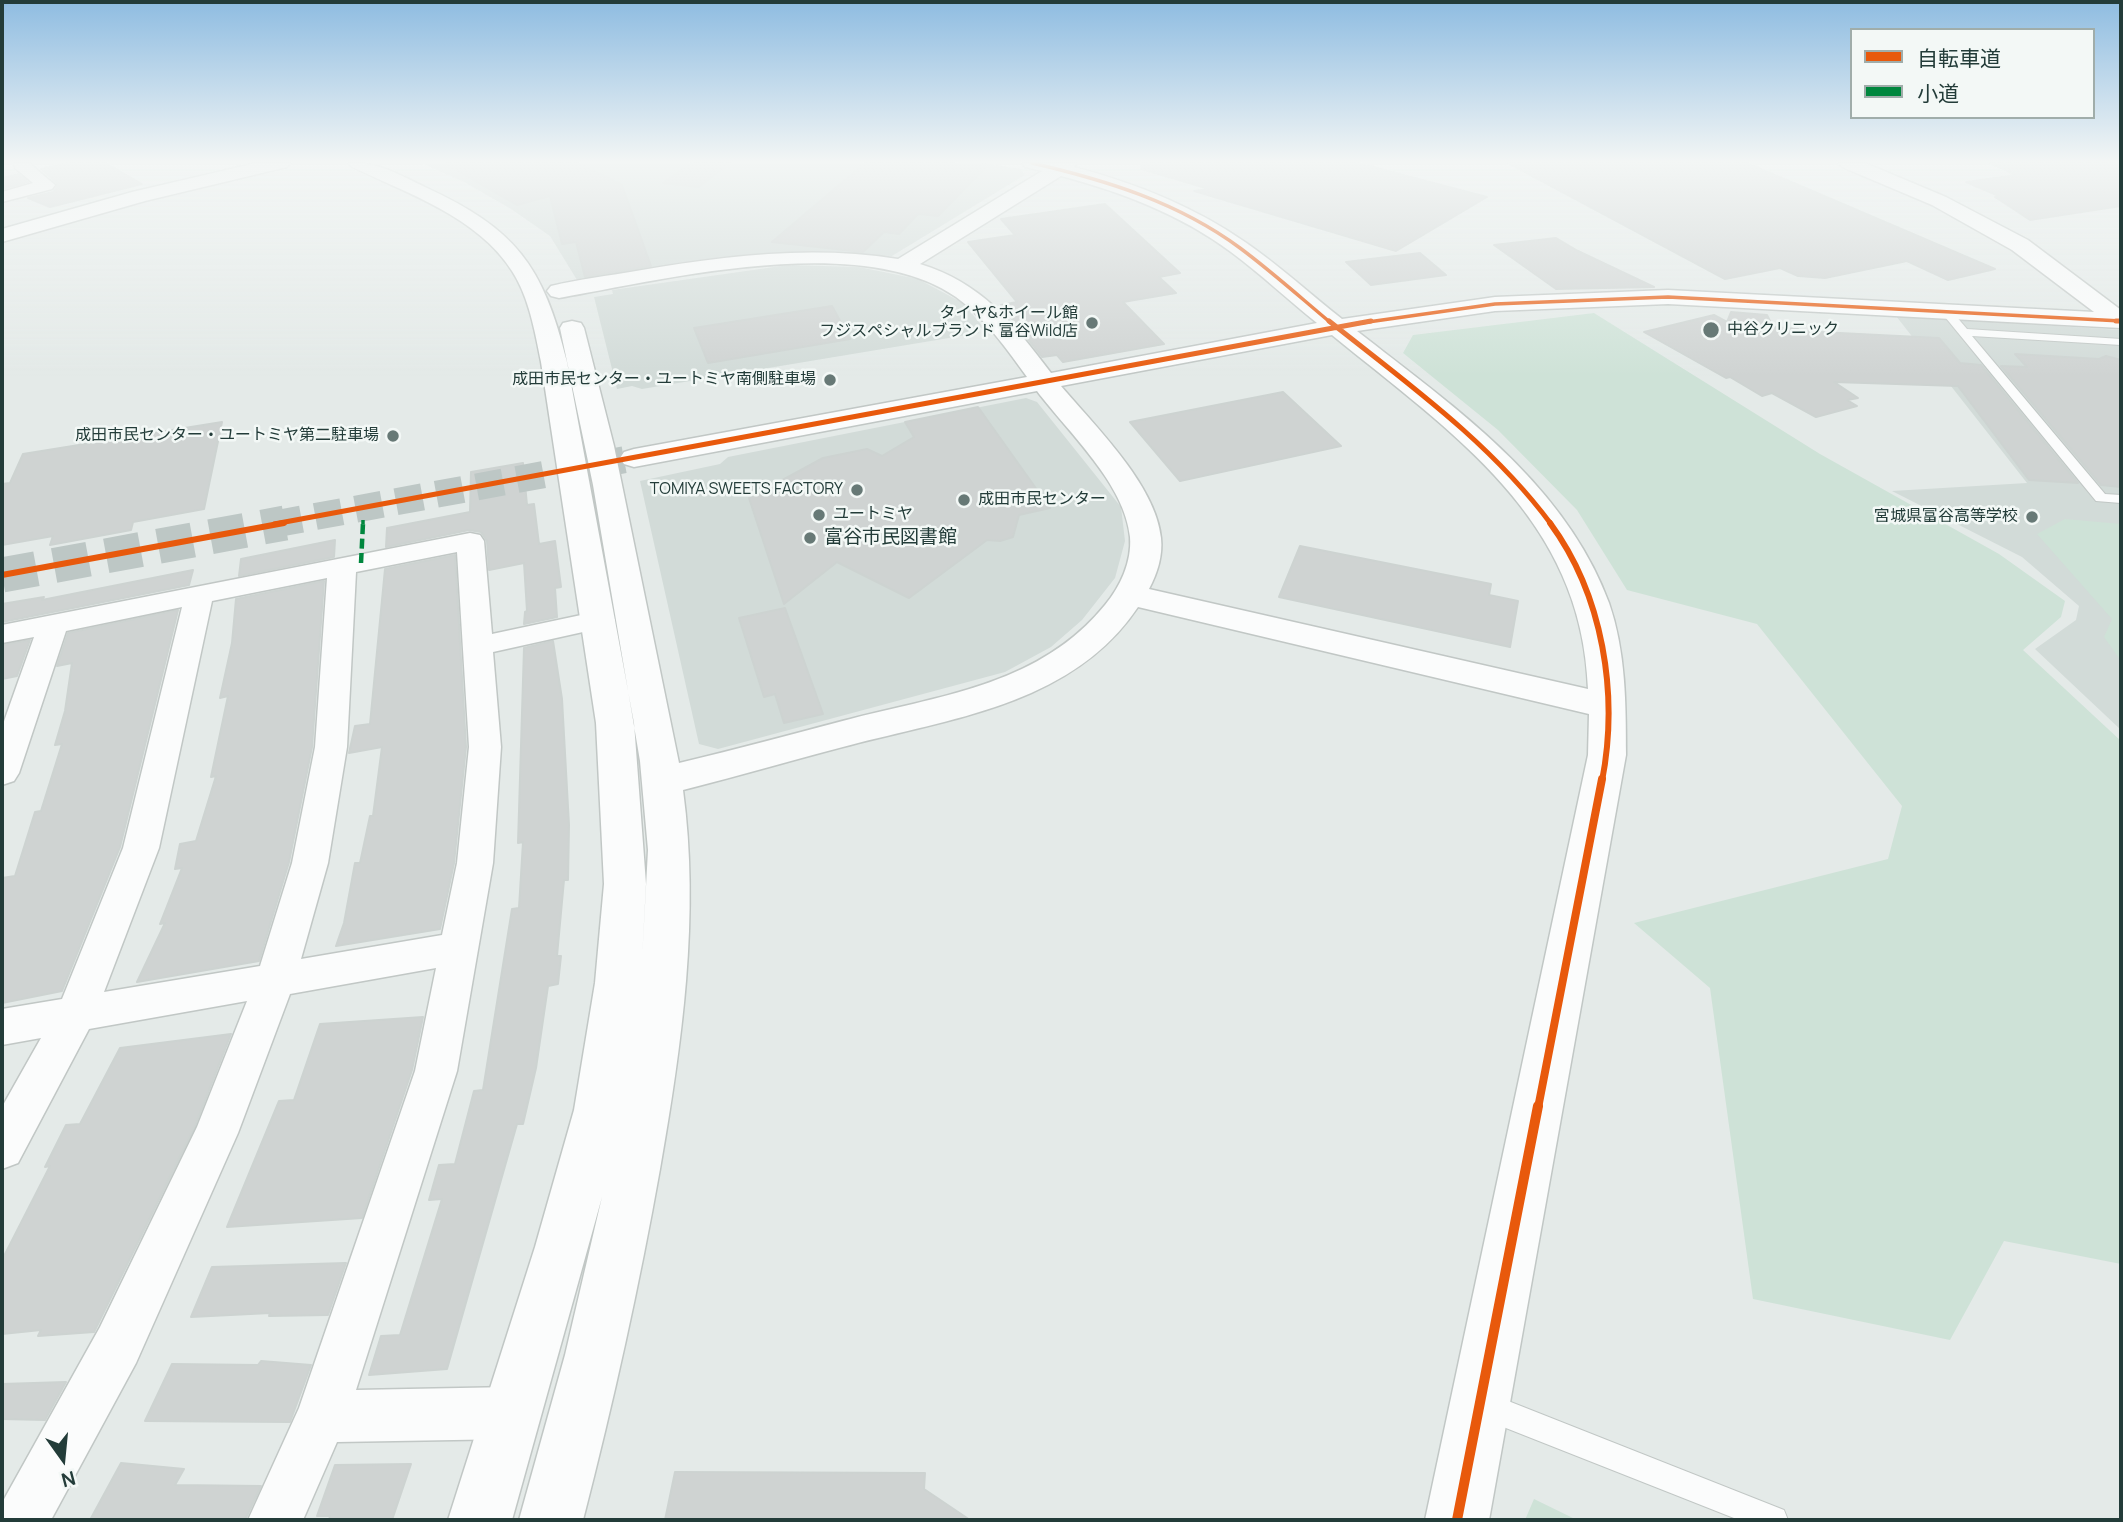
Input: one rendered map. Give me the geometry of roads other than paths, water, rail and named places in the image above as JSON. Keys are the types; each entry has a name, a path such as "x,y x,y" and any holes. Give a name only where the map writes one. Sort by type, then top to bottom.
{"street":[{"path":"480,1520 599,1110 618,983 625,884 615,723 600,620 554,362 545,322 523,269 505,247 487,234"},
{"path":"516,234 544,264 559,291 566,306 579,355 616,524 663,781 670,878 656,1035 640,1138 575,1435 551,1520"},
{"path":"902,266 953,234"},
{"path":"1219,234 1240,248 1469,433 1515,479 1547,516 1571,556 1591,602 1602,647 1608,706 1607,755 1457,1520"},
{"path":"634,458 1338,327 1436,311 1549,299 1668,296 2121,321 2020,245 2000,234"},
{"path":"559,291 775,260 839,259 902,266 948,284 971,297 1043,380 1122,482 1141,517 1146,539 1144,562 1130,595 1092,640 1040,675 983,698 663,781"},
{"path":"2,634 470,541 485,747 475,863 436,1071 322,1416 275,1520"},
{"path":"22,1520 118,1345 216,1133 276,979 310,863 331,747 342,567"},
{"path":"2,1148 76,1014 141,848 198,595"},
{"path":"1130,595 1608,706"},
{"path":"479,646 600,620"},
{"path":"2,773 53,624"},
{"path":"2,1027 460,948"},
{"path":"322,1416 512,1413"}],"lane":[{"path":"1945,310 2101,498 2121,499"},
{"path":"1963,332 2121,342"},
{"path":"1478,1403 1774,1520"}],"tunnel":[{"path":"275,524 634,458"},
{"path":"2,575 285,523"}],"place":[{"name":"タイヤ&ホイール館 フジスペシャルブランド 富谷Wild店","path":"1092,323"},
{"name":"中谷クリニック","path":"1711,330"},
{"name":"成田市民センター・ユートミヤ南側駐車場","path":"830,380"},
{"name":"成田市民センター・ユートミヤ第二駐車場","path":"393,436"},
{"name":"TOMIYA SWEETS FACTORY","path":"857,490"},
{"name":"成田市民センター","path":"964,500"},
{"name":"ユートミヤ","path":"819,515"},
{"name":"宮城県富谷高等学校","path":"2032,517"},
{"name":"富谷市民図書館","path":"810,538"}]}
